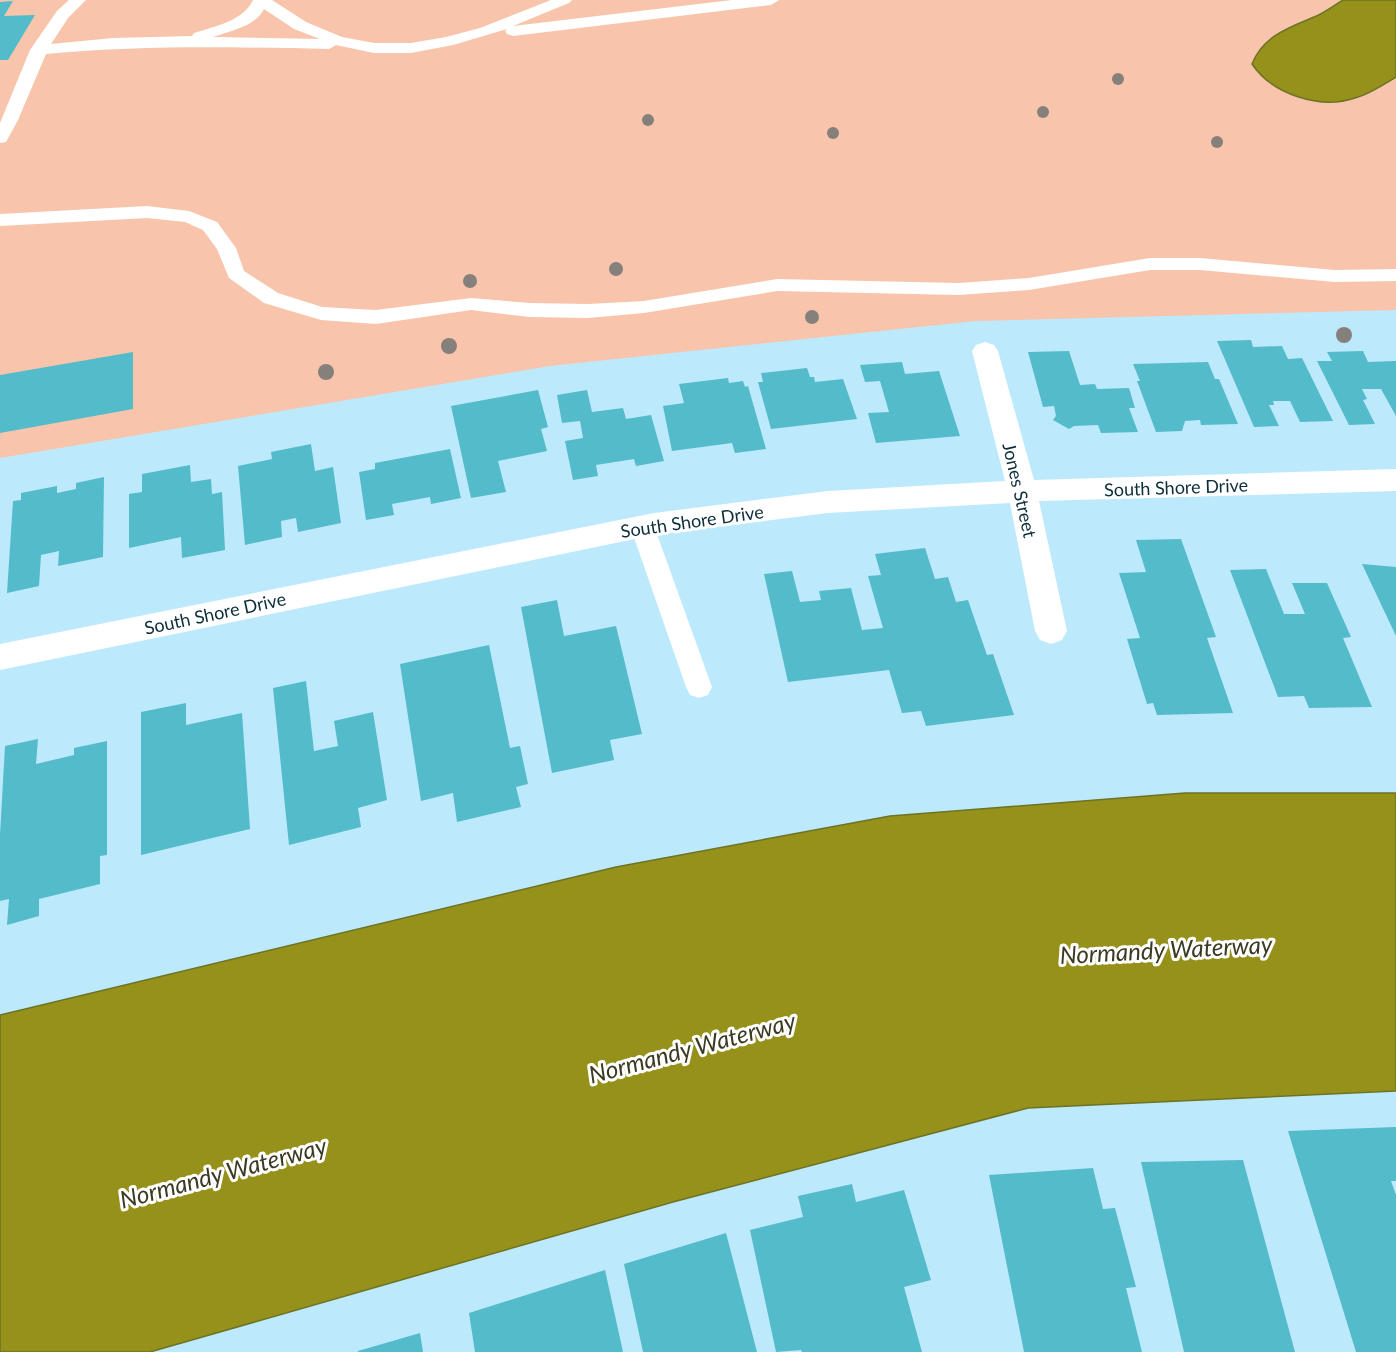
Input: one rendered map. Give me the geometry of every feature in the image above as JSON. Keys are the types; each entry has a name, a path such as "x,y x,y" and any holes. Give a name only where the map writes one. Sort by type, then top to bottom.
{"street":[{"name":"Jones Street","path":"985,351 1022,491 1051,631"},
{"name":"South Shore Drive","path":"0,657 642,526 828,502 1022,491 1396,480"}],"lane":[{"path":"0,138 18,104 38,50 68,8 78,0"},
{"path":"182,41 233,25 254,14 261,0 288,20 319,36 344,44"},
{"path":"38,50 182,41 344,44 397,50 440,46 522,20 564,0"},
{"path":"484,33 583,24 771,0"},
{"path":"0,220 147,212 189,217 210,226 226,248 236,274 271,298 321,313 376,317 471,304 530,310 621,309 703,299 777,285 959,289 1029,284 1150,264 1200,264 1335,276 1396,275"},
{"path":"642,526 699,687"}],"shaded area":[{"path":"0,0 1396,0 1396,310 975,321 550,366 0,458"}],"water":[{"path":"1343,0 1396,0 1396,77 1361,96 1327,102 1298,97 1284,91 1261,75 1252,64 1263,46 1277,34 1321,14"},
{"name":"Normandy Waterway","path":"1185,793 1396,793 1396,1091 1028,1108 673,1202 150,1352 0,1352 0,1015 616,867 890,816"}],"building":[{"path":"13,1 4,16 35,15 8,60 0,60 0,2"},
{"path":"1251,340 1253,347 1282,346 1288,359 1302,358 1333,421 1300,422 1290,401 1273,401 1274,405 1269,405 1279,426 1254,427 1217,341"},
{"path":"1069,351 1080,385 1095,384 1097,389 1129,388 1135,408 1129,408 1138,432 1101,433 1098,425 1074,426 1069,429 1053,420 1056,416 1054,406 1043,407 1028,352"},
{"path":"1363,351 1368,362 1396,361 1396,416 1381,389 1362,389 1367,399 1363,400 1375,424 1349,425 1317,361 1332,361 1327,352"},
{"path":"133,352 133,409 0,433 0,375"},
{"path":"902,362 905,374 939,371 960,436 876,443 868,413 889,412 880,381 865,382 860,365"},
{"path":"1208,362 1215,379 1219,379 1238,424 1201,425 1200,420 1185,421 1182,431 1156,432 1133,364"},
{"path":"807,368 810,377 814,377 815,382 843,379 857,419 771,429 758,382 763,382 761,373"},
{"path":"728,378 729,383 743,381 745,387 748,386 766,449 735,453 732,443 672,451 663,406 684,403 679,384"},
{"path":"538,390 548,427 541,429 547,451 498,461 506,492 471,498 451,406"},
{"path":"587,390 592,412 623,408 626,419 651,415 664,461 636,466 634,459 596,465 598,476 573,480 565,441 583,438 580,421 562,423 557,395"},
{"path":"311,444 315,471 333,467 341,523 298,532 296,518 281,521 282,537 245,545 238,466 272,459 271,452"},
{"path":"450,449 461,498 431,504 430,497 392,504 394,515 366,520 359,472 375,469 375,463"},
{"path":"190,465 191,482 211,479 212,494 222,492 225,550 182,558 181,537 129,548 129,494 142,492 142,474"},
{"path":"104,477 103,557 58,566 59,551 41,555 39,586 7,593 13,501 21,500 21,493 57,486 57,493 76,489 76,483"},
{"path":"1181,539 1216,637 1207,638 1233,713 1157,715 1153,703 1147,704 1127,639 1140,638 1119,573 1146,572 1136,540"},
{"path":"925,548 935,579 948,577 956,602 968,600 987,655 993,654 1014,715 926,726 921,711 902,713 889,670 788,682 764,574 792,571 800,602 821,600 819,591 851,588 862,630 883,628 868,576 881,575 875,554"},
{"path":"1362,564 1396,567 1396,636"},
{"path":"1266,569 1284,614 1305,614 1292,583 1327,583 1351,637 1343,638 1372,707 1309,708 1304,696 1278,697 1230,570"},
{"path":"557,600 564,636 616,626 642,734 610,740 614,760 552,773 521,607"},
{"path":"489,645 510,748 520,746 528,784 516,787 521,807 457,822 453,793 421,801 400,664"},
{"path":"306,681 314,751 338,746 334,721 373,712 387,800 358,808 361,827 289,845 273,688"},
{"path":"186,703 186,725 242,713 250,829 141,855 141,712"},
{"path":"38,739 36,764 74,755 74,748 107,741 107,855 100,856 100,884 39,899 39,916 7,925 9,899 0,901 0,835 5,746"},
{"path":"1396,1127 1396,1181 1391,1181 1396,1195 1396,1352 1356,1352 1288,1131"},
{"path":"1243,1160 1295,1352 1184,1352 1141,1162"},
{"path":"1093,1168 1103,1209 1115,1208 1136,1287 1126,1288 1142,1352 1024,1352 989,1175"},
{"path":"852,1184 856,1202 904,1190 931,1280 904,1287 922,1352 802,1352 801,1350 776,1352 750,1230 803,1217 798,1196"},
{"path":"726,1233 757,1352 643,1352 624,1264"},
{"path":"605,1270 623,1352 475,1352 469,1313"},
{"path":"420,1333 423,1352 358,1352 358,1351"}]}
